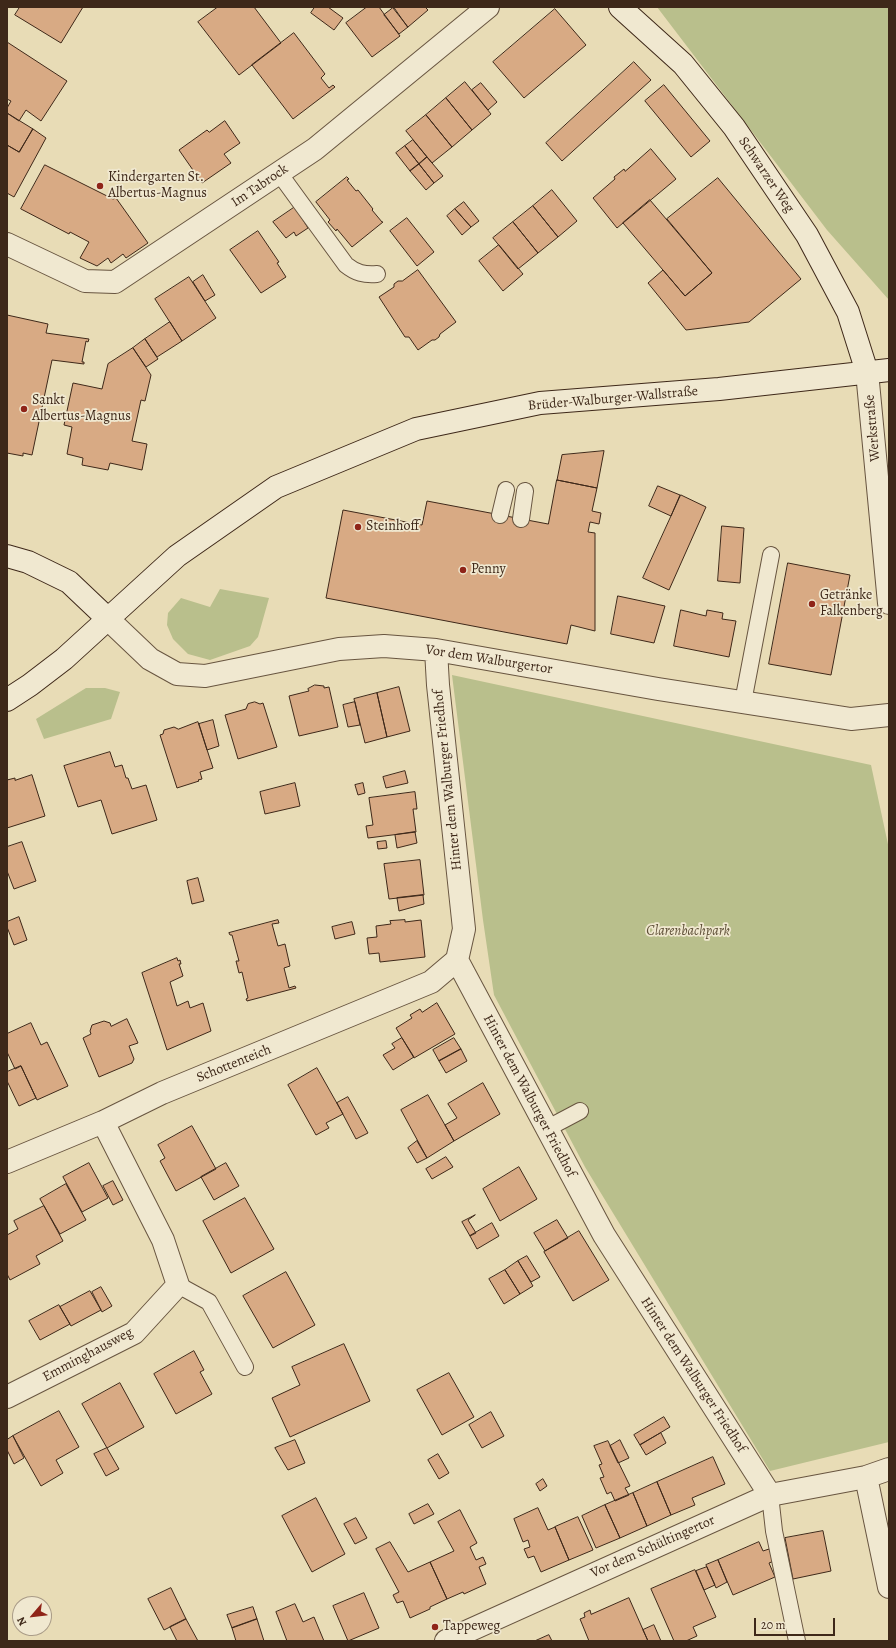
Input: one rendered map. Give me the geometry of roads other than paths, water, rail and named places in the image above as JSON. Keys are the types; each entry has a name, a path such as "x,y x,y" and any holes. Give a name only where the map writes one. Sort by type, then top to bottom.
{"street":[{"name":"Im Tabrock","path":"7,244 85,281 115,282 315,149 488,7"},
{"name":"Schwarzer Weg","path":"620,7 683,64 734,126 811,242 848,312 867,372"},
{"name":"Brüder-Walburger-Wallstraße","path":"7,700 30,685 64,659 176,556 276,487 416,429 540,403 719,389 889,370"},
{"name":"Werkstraße","path":"867,372 889,603"},
{"name":"Vor dem Walburgertor","path":"7,556 28,562 69,582 150,658 177,674 204,676 339,648 384,646 436,650 658,689 851,719 889,715"},
{"name":"Hinter dem Walburger Friedhof","path":"436,650 438,685 464,929 457,960 546,1130 604,1235 770,1495"},
{"name":"Schottenteich","path":"7,1162 103,1122 162,1093 431,982 457,960"},
{"path":"103,1122 163,1240 178,1284"},
{"name":"Emminghausweg","path":"7,1397 134,1332 178,1284"},
{"path":"889,1469 866,1477 889,1587"},
{"name":"Vor dem Schültingertor","path":"446,1641 770,1495 866,1477"}],"lane":[{"path":"279,173 346,265 355,272 366,275 377,274"},
{"path":"500,515 506,490"},
{"path":"521,519 525,491"},
{"path":"743,702 771,555"},
{"path":"546,1130 580,1111"},
{"path":"178,1284 209,1302 245,1367"},
{"path":"770,1495 774,1531 797,1641"}],"place":[{"name":"Kindergarten St. Albertus-Magnus","path":"100,186"},
{"name":"Sankt Albertus-Magnus","path":"24,409"},
{"name":"Steinhoff","path":"358,527"},
{"name":"Penny","path":"463,570"},
{"name":"Getränke Falkenberg","path":"812,604"},
{"name":"Tappeweg","path":"435,1627"}],"park label":[{"name":"Clarenbachpark","path":"688,932"}]}
